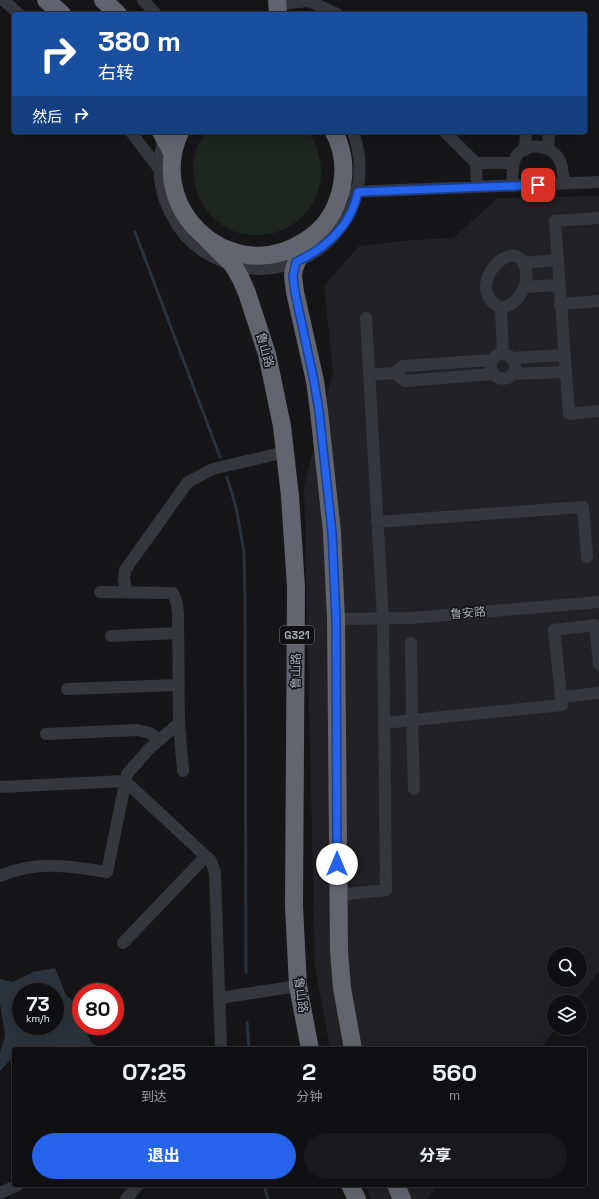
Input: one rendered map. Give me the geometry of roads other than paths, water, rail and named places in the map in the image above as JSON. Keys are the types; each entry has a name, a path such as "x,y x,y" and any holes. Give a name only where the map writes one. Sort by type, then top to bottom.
{"highway":[{"path":"46,0 60,12"},
{"path":"104,0 116,12"},
{"name":"鲁山路","path":"168,134 173,154 172,179 178,201 189,221 233,265 247,293 267,354 282,426 290,496 296,586 294,906 298,986 310,1047"},
{"path":"335,134 343,159 343,176 349,192 337,204 330,216 313,235 300,254 296,262 293,276 320,419 332,532 336,619 339,951 342,988 354,1047"},
{"path":"207,239 233,252 261,256 289,250 302,244 313,235"},
{"path":"351,1187 356,1199"},
{"path":"397,1187 402,1199"}],"street":[{"path":"3,0 17,12"},
{"path":"143,0 154,12"},
{"path":"278,6 309,1 333,12"},
{"path":"134,134 152,158 159,170"},
{"path":"168,134 161,152 159,170 166,205 173,218 192,242 205,252 233,265 251,268 278,267 296,262 314,253 338,232 350,214 349,192 360,180 360,159 354,134"},
{"path":"447,134 476,163 477,187"},
{"path":"525,150 526,134"},
{"path":"548,149 549,134"},
{"path":"512,186 514,163 517,156 530,147 538,146 555,153 560,160 564,183"},
{"path":"476,163 514,163"},
{"path":"349,192 599,182"},
{"path":"599,218 555,221 569,414 599,411"},
{"path":"505,257 516,257 523,263 526,273 525,287 515,301 507,307 502,308 493,302 487,292 486,283 497,262 505,257"},
{"path":"523,263 557,260"},
{"path":"525,287 559,285"},
{"path":"560,304 599,301"},
{"path":"502,308 507,356 515,364 513,374"},
{"path":"338,894 386,890 383,618 366,318"},
{"path":"564,355 496,356 492,360 490,367 493,374 498,378 505,379 513,374 566,372"},
{"path":"369,375 395,373 403,366 492,360"},
{"path":"395,373 405,381 493,374"},
{"path":"127,592 124,580 124,570 188,482 213,469 285,452"},
{"path":"377,522 583,507 587,557"},
{"path":"100,592 173,593 178,604 180,723 183,771"},
{"name":"鲁安路","path":"336,619 411,618 599,602"},
{"path":"384,723 562,705 554,630 595,626 599,664"},
{"path":"111,636 178,633"},
{"path":"411,643 414,789"},
{"path":"67,689 179,685"},
{"path":"562,697 599,693"},
{"path":"0,876 24,868 48,865 108,872 127,774 159,740 180,723"},
{"path":"46,734 138,730 150,733 159,740"},
{"path":"0,786 125,781 211,861 215,873 221,1047"},
{"path":"123,943 206,856"},
{"path":"219,998 298,986"},
{"path":"0,1192 13,1187"},
{"path":"126,1199 136,1187"}],"waterway":[{"path":"135,232 220,457"},
{"path":"227,477 236,507 244,552 246,972"},
{"path":"247,1022 249,1047"},
{"path":"265,1187 268,1199"}]}
